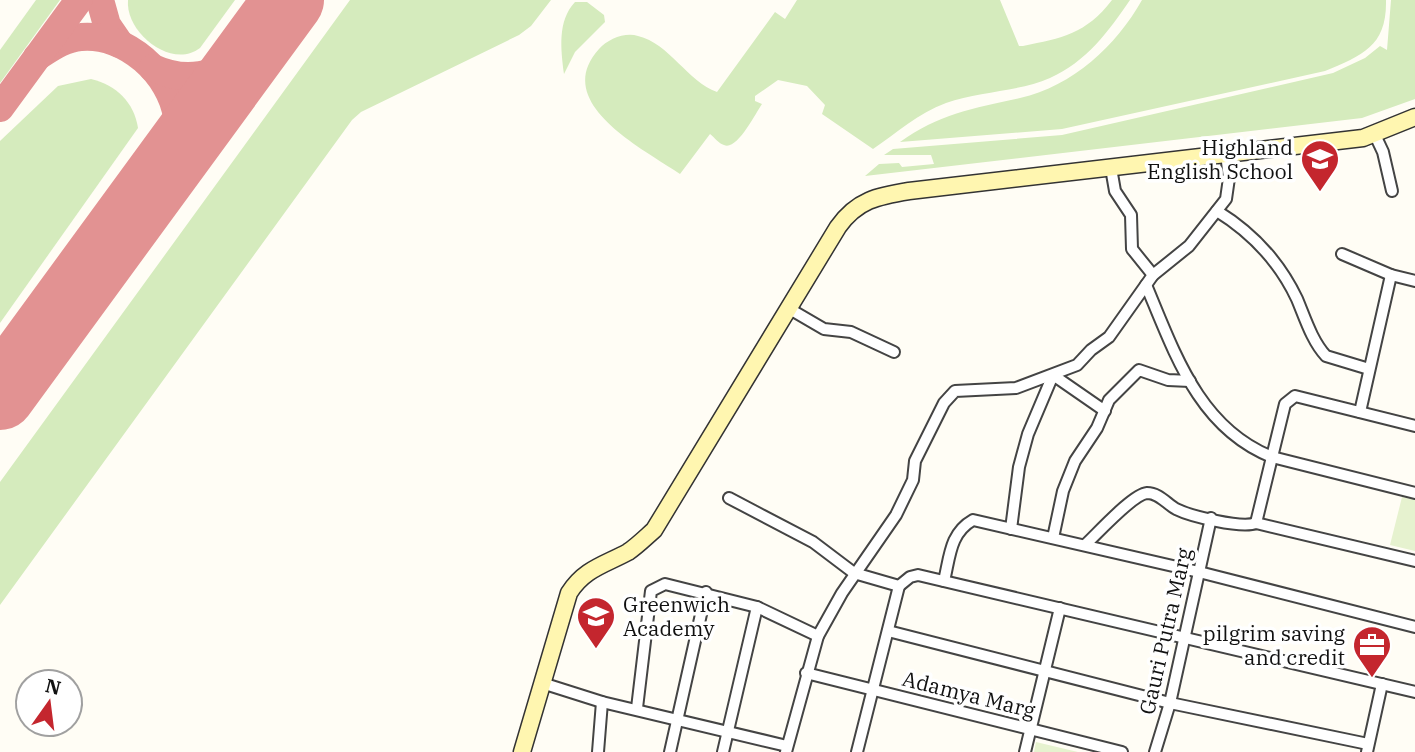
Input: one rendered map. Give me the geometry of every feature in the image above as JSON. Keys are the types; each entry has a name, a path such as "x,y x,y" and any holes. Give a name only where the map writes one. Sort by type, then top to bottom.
{"main road":[{"path":"522,752 569,593 578,579 591,568 628,552 654,530 842,220 856,205 870,199 909,191 1375,135 1415,117"}],"street":[{"path":"1375,135 1383,152 1392,191"},
{"path":"542,684 787,749 818,636 855,573 896,515 913,480 915,461 944,403 955,391 1016,388 1054,375 1077,365 1109,337 1153,275 1189,246 1226,199 1229,178 1226,154"},
{"path":"1111,168 1115,191 1131,215 1132,249 1153,275"},
{"path":"1217,211 1242,227 1263,246 1297,299 1302,317 1326,356 1369,369"},
{"path":"1342,254 1391,275 1415,281"},
{"path":"1360,412 1391,275"},
{"path":"1146,285 1190,381 1220,425 1251,448 1272,457 1415,493"},
{"path":"788,309 824,329 851,332 894,352"},
{"path":"1053,538 1069,475 1109,400 1139,370 1168,380 1190,381"},
{"path":"1054,375 1105,411"},
{"path":"1011,529 1019,467 1028,434 1054,375"},
{"path":"1256,523 1289,398 1295,396 1415,426"},
{"path":"1085,545 1135,499 1146,493 1158,495 1181,511 1240,525 1256,523 1415,561"},
{"path":"729,498 813,542 855,573 899,586"},
{"name":"Gauri Putra Marg","path":"1155,752 1170,703 1211,518"},
{"path":"944,581 955,535 960,527 973,520 1199,572 1415,627"},
{"path":"857,752 899,586 910,576 944,581 1415,692"},
{"path":"637,708 651,591 665,584 706,592 757,607 818,636"},
{"path":"670,752 706,592"},
{"path":"723,752 757,607"},
{"path":"1025,752 1060,608"},
{"path":"888,631 1170,703 1367,748 1382,684"},
{"name":"Adamya Marg","path":"806,673 1122,752"},
{"path":"598,752 602,702"}],"green space":[{"path":"36,0 60,0 0,83 0,50"},
{"path":"128,0 235,0 200,48 188,54 176,54 164,51 142,35 129,12"},
{"path":"350,0 551,0 531,26 519,35 361,112 352,120 0,605 0,482"},
{"path":"797,0 1000,0 1019,46 1023,46 1072,33 1093,20 1112,0 1130,0 1096,45 1063,71 1038,83 972,96 936,107 873,149 822,114 825,105 807,86 778,80 755,96 755,101 762,104 734,143 724,145 710,134 680,174 626,138 594,106 586,88 587,69 599,49 612,39 633,35 649,40 697,80 717,92 775,12 785,19"},
{"path":"1142,0 1386,0 1382,28 1370,47 1351,60 1325,71 1062,129 900,142 943,118 1020,98 1058,84 1091,62 1106,48"},
{"path":"1391,0 1415,0 1415,99 1362,118 865,176 879,164 899,163 902,167 934,164 931,155 884,155 893,149 1062,135 1333,73 1365,58 1380,46 1387,50"},
{"path":"575,2 587,2 604,15 605,22 575,52 564,74 561,46 563,27"},
{"path":"91,79 116,90 122,96 132,110 138,128 0,323 0,141 58,86"},
{"path":"1402,497 1415,500 1415,551 1390,545"},
{"path":"1036,742 1078,752 1034,752"}],"taxiway":[{"path":"0,108 79,0"},
{"path":"100,0 107,25 120,44"},
{"path":"37,57 64,41 81,37 114,42 144,59 166,86 173,101 177,122 172,160"},
{"path":"153,68 178,75 200,75 245,59"}],"runway":[{"path":"0,395 289,0"}],"place":[{"name":"Highland English School","path":"1320,193"},
{"name":"Greenwich Academy","path":"596,650"},
{"name":"pilgrim saving and credit","path":"1372,679"}]}
